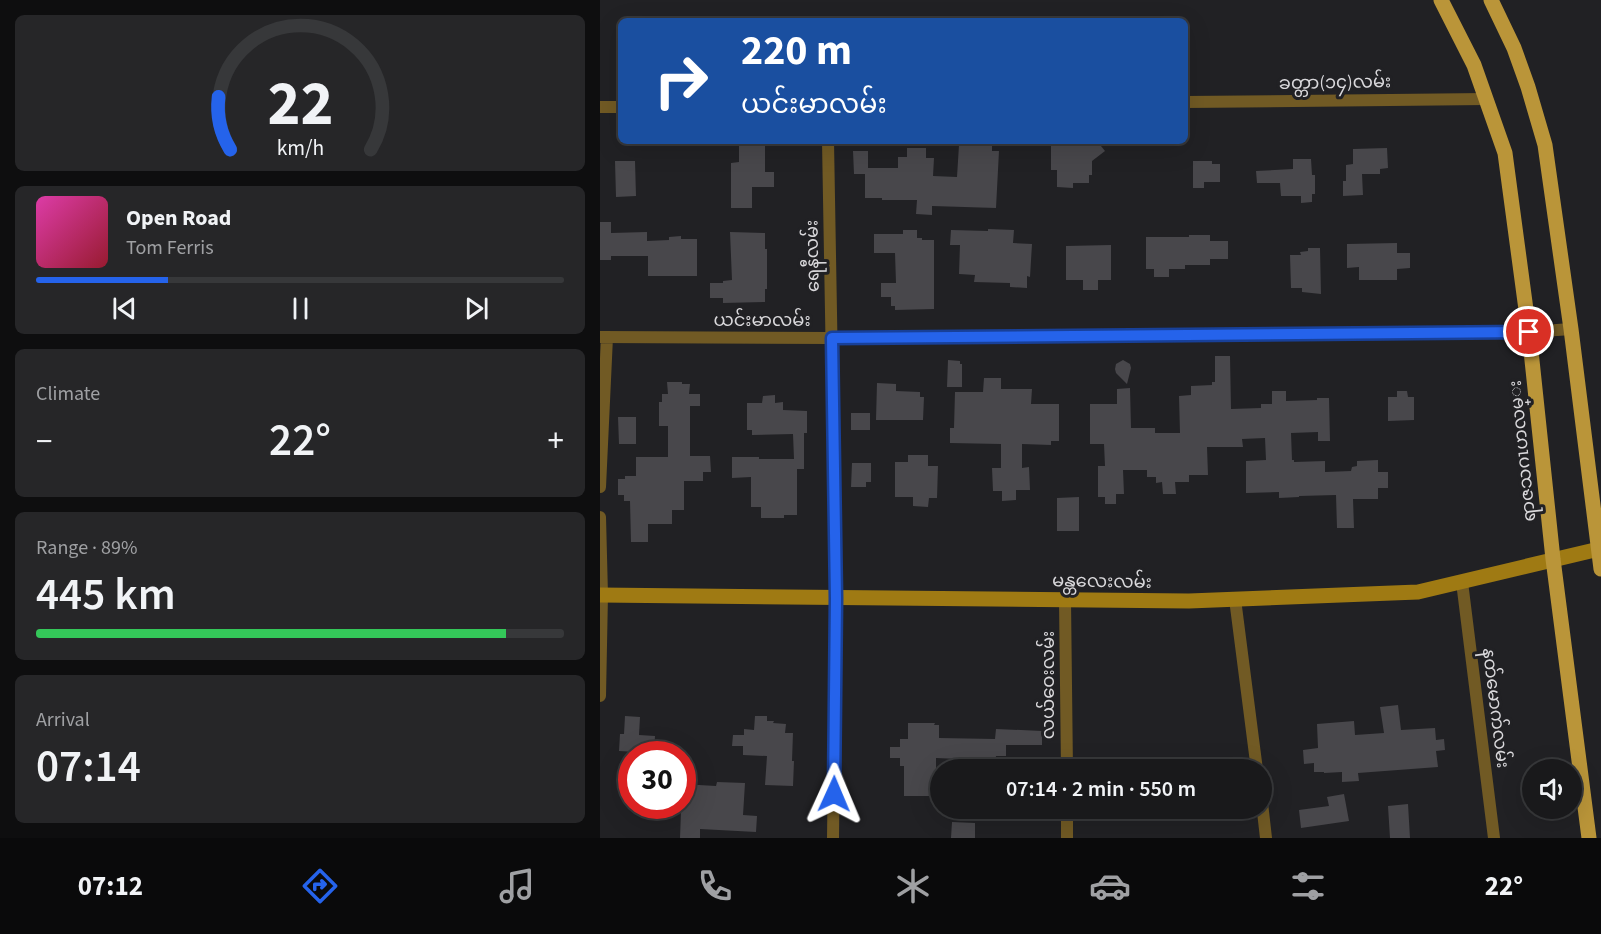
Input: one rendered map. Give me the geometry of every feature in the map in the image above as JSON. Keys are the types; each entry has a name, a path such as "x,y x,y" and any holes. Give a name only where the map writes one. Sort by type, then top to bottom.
{"main road":[{"name":"ရာဇသဂၤဟလမ္း","path":"1441,0 1474,65 1505,153 1529,332 1553,559 1589,838"},
{"path":"1491,0 1514,48 1545,145 1601,569"},
{"name":"မန္တလေးလမ်း","path":"601,595 1189,601 1418,592 1600,548"}],"street":[{"name":"ခတ္တာ(၁၄)လမ်း","path":"1188,102 1486,99"},
{"path":"600,107 618,107"},
{"name":"ရေနီလမ်း","path":"828,144 836,598 833,838"},
{"name":"ယင်းမာလမ်း","path":"603,337 832,338 1529,332 1571,329"},
{"path":"600,487 603,337"},
{"path":"600,518 600,696"},
{"name":"နတ်မောက်လမ်း","path":"1462,582 1494,838"},
{"path":"1235,599 1256,759"},
{"name":"လယ်ဝေးလမ်း","path":"1065,600 1067,759"},
{"path":"1067,819 1067,838"},
{"path":"1264,819 1266,838"}],"building":[{"path":"739,144 765,144 765,172 774,172 774,187 752,187 752,208 731,208 731,163 739,162"},
{"path":"1099,144 1105,151 1092,161 1092,175 1089,175 1089,183 1073,183 1073,188 1057,187 1057,170 1051,170 1051,145"},
{"path":"959,145 992,146 992,151 999,151 996,208 932,206 932,215 916,214 917,200 865,198 865,174 854,174 853,151 868,151 868,168 898,168 898,157 907,157 907,148 926,148 926,158 934,158 933,176 957,177"},
{"path":"1387,148 1388,168 1380,169 1380,174 1362,174 1363,195 1343,196 1346,165 1353,164 1353,149"},
{"path":"1293,159 1311,159 1312,175 1315,175 1315,194 1312,194 1312,202 1301,203 1301,196 1281,196 1280,183 1257,183 1256,171 1293,169"},
{"path":"615,161 635,161 636,196 616,197"},
{"path":"1193,161 1212,161 1212,164 1220,164 1220,182 1204,182 1204,188 1193,188"},
{"path":"600,222 611,222 611,233 647,232 647,241 669,240 669,237 681,236 681,239 697,239 697,276 648,276 648,256 611,256 611,260 600,260"},
{"path":"988,229 1014,230 1013,243 1032,244 1027,288 1010,287 1010,283 974,282 975,275 959,274 960,245 950,245 951,230 988,231"},
{"path":"903,230 917,230 917,238 934,240 934,309 895,310 895,306 891,306 891,297 881,297 881,283 896,283 895,253 874,253 874,234 903,234"},
{"path":"730,232 765,233 767,289 765,289 765,302 723,303 723,298 710,298 710,283 732,280"},
{"path":"1189,235 1210,235 1210,241 1228,241 1228,259 1210,259 1210,265 1185,265 1185,269 1169,269 1169,277 1154,277 1154,269 1146,269 1146,237 1189,237"},
{"path":"1397,243 1397,253 1410,253 1410,268 1397,269 1397,280 1359,280 1359,267 1347,268 1347,244"},
{"path":"1111,245 1111,280 1098,280 1098,290 1083,290 1083,280 1066,280 1066,246"},
{"path":"1308,248 1320,248 1321,294 1302,292 1302,288 1291,288 1290,255 1301,255 1300,252 1308,251"},
{"path":"1215,356 1230,356 1231,409 1261,408 1261,404 1272,404 1272,391 1286,391 1286,401 1329,398 1330,441 1318,441 1318,432 1291,433 1292,460 1294,462 1325,461 1325,472 1351,471 1352,467 1357,466 1357,461 1378,460 1378,472 1388,472 1388,488 1378,488 1378,499 1353,499 1354,528 1337,528 1336,495 1279,498 1279,492 1246,493 1246,461 1266,460 1265,438 1242,439 1243,447 1207,447 1208,475 1189,475 1189,482 1175,482 1176,494 1163,494 1162,482 1156,483 1156,477 1147,477 1147,470 1123,470 1124,494 1116,494 1116,504 1105,504 1105,497 1098,497 1098,466 1105,466 1104,444 1090,444 1090,404 1117,404 1117,389 1130,388 1131,428 1155,428 1155,433 1180,433 1179,396 1191,395 1191,386 1212,385 1212,382 1215,382"},
{"path":"948,360 960,361 962,364 962,387 947,387"},
{"path":"1123,360 1130,364 1131,368 1127,384 1115,369 1116,364"},
{"path":"984,378 1001,378 1001,389 1032,389 1031,404 1059,404 1059,441 1051,441 1051,445 1022,444 1022,468 1029,467 1030,490 1016,490 1016,500 1002,501 1002,491 993,491 992,468 1001,468 1001,444 950,443 950,428 954,428 955,392 983,392"},
{"path":"667,382 690,384 689,394 700,394 700,406 690,406 690,456 710,456 711,472 703,472 703,481 684,481 684,510 672,510 672,524 648,524 648,542 631,542 630,501 624,501 624,495 618,495 618,479 625,479 625,476 636,476 636,457 668,457 668,426 659,426 659,402 662,402 662,394 668,394"},
{"path":"877,383 896,384 896,391 920,392 920,397 924,397 923,420 876,420"},
{"path":"1397,391 1407,391 1408,397 1414,397 1414,420 1388,421 1388,397 1397,397"},
{"path":"775,395 775,403 783,402 783,410 807,411 807,433 804,433 804,469 797,469 797,515 784,515 784,518 761,518 761,507 751,507 751,477 732,478 732,457 794,459 793,434 752,435 752,430 747,430 747,403 762,403 763,396"},
{"path":"851,413 870,413 870,430 851,430"},
{"path":"618,417 636,417 636,444 619,444"},
{"path":"908,455 928,455 928,466 938,466 937,498 929,498 928,507 913,506 913,497 895,497 895,462 908,462"},
{"path":"852,463 871,463 871,482 866,482 866,487 851,487"},
{"path":"1079,497 1079,531 1057,531 1057,498"},
{"path":"1398,705 1401,730 1435,728 1436,740 1444,739 1445,750 1436,751 1438,767 1358,773 1359,781 1342,782 1342,772 1314,772 1314,763 1304,764 1303,750 1318,748 1317,724 1354,721 1355,735 1384,733 1380,707"},
{"path":"625,716 640,717 639,735 655,736 655,741 620,741 620,734 624,734"},
{"path":"755,716 767,716 767,721 786,724 785,733 793,733 793,786 765,785 767,756 743,755 743,746 732,746 733,735 744,735 744,729 754,730"},
{"path":"908,723 935,723 934,725 939,725 939,738 995,739 996,729 1042,731 1042,745 1006,745 1006,756 996,756 996,759 930,759 930,796 904,796 904,766 900,766 900,758 890,758 890,747 900,747 900,739 908,739"},
{"path":"717,782 745,783 743,815 757,816 756,832 700,829 700,838 680,838 681,819 696,819 696,785 716,786"},
{"path":"1344,794 1349,821 1301,828 1299,810 1329,806 1327,797"},
{"path":"1408,804 1410,838 1390,838 1388,806"},
{"path":"952,822 975,823 975,838 951,838"}],"route":[{"path":"834,794 836,598 832,338 1529,332"}]}
